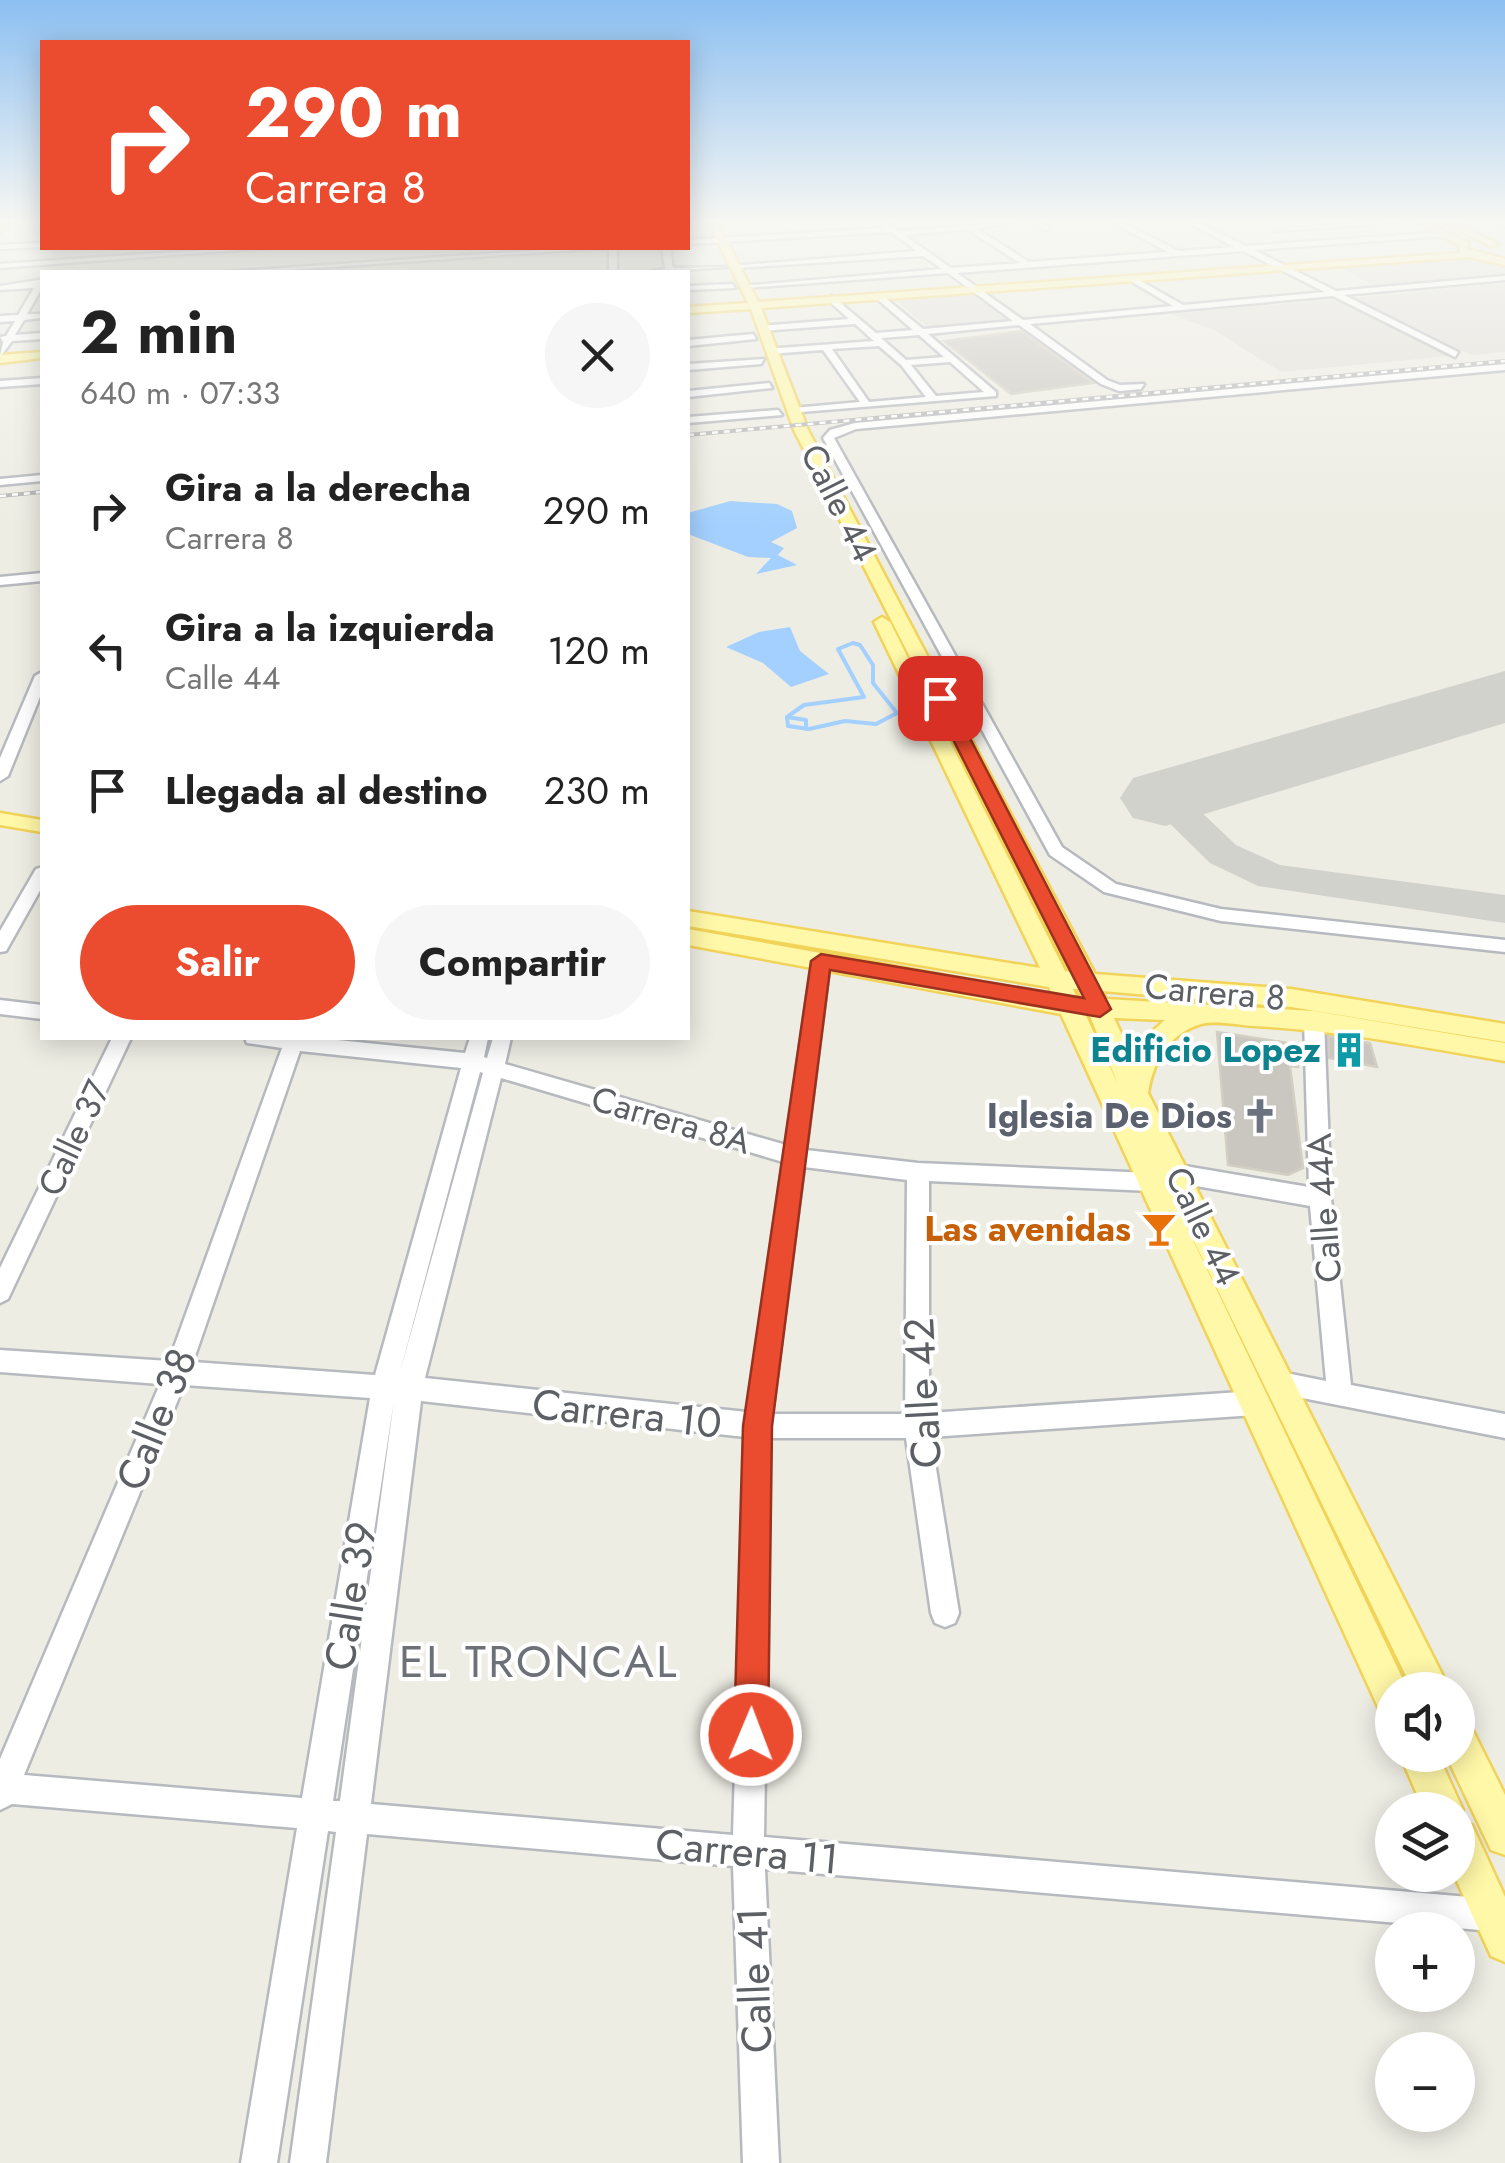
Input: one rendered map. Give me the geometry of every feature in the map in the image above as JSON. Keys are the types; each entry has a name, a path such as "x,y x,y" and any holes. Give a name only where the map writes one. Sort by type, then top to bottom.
{"main road":[{"name":"Calle 44","path":"754,324 786,412 1009,877 1060,992 1281,1384 1423,1672"},
{"name":"Calle 44","path":"765,356 769,386 1088,982 1136,1094 1165,1178 1255,1403 1381,1672"},
{"path":"0,358 40,357"},
{"path":"0,804 40,812"},
{"path":"0,819 40,826"},
{"name":"Carrera 8","path":"690,919 1060,992 1100,1009 1314,1020 1395,1030 1505,1052"},
{"name":"Carrera 8","path":"690,938 821,961 1060,992 1088,982 1291,998 1505,1032"},
{"path":"1136,1094 1144,1056 1154,1042 1186,1020 1206,1013"},
{"path":"1474,1772 1505,1836"},
{"path":"1475,1877 1498,1928"}],"street":[{"path":"690,343 830,324"},
{"path":"860,324 904,363 933,399"},
{"path":"690,420 993,394 915,324"},
{"path":"690,367 924,331 1002,324"},
{"path":"1026,324 1104,382 1119,388 1274,376 1454,354 1396,324"},
{"path":"0,358 5,339 40,336"},
{"path":"826,347 866,404"},
{"path":"904,363 956,358"},
{"path":"1505,366 856,426 828,438 1056,850 1110,888 1221,915 1505,946"},
{"path":"0,384 40,381"},
{"path":"690,394 769,386"},
{"path":"0,482 40,478"},
{"path":"0,494 40,490"},
{"path":"0,580 40,577"},
{"path":"0,776 40,681"},
{"path":"0,946 40,876"},
{"name":"Calle 41","path":"761,2163 748,1851 758,1426 821,961"},
{"path":"0,1007 40,1012"},
{"name":"Calle 44A","path":"1314,1020 1320,1198 1340,1395"},
{"name":"Calle 37","path":"0,1292 121,1040"},
{"name":"Carrera 8A","path":"294,1040 483,1065 795,1157 918,1172 1165,1178 1320,1198"},
{"name":"Calle 38","path":"1,1791 177,1373 294,1040"},
{"name":"Calle 39","path":"480,1040 483,1065"},
{"name":"Calle 39","path":"259,2163 314,1814 397,1388 483,1065 501,1040"},
{"name":"Calle 42","path":"918,1172 917,1426 945,1612"},
{"name":"Carrera 10","path":"0,1360 397,1388 758,1426 917,1426 1255,1403"},
{"path":"1281,1384 1505,1426"},
{"name":"Calle 39","path":"308,2163 353,1818 397,1388"},
{"name":"Carrera 11","path":"1,1791 748,1851 1498,1928"}],"shaded area":[{"path":"924,324 968,324 929,328"},
{"path":"1198,324 1387,324 1451,356 1281,372"},
{"path":"1407,324 1505,324 1505,352 1471,355"}],"water":[{"path":"730,501 777,504 792,511 797,528 771,542 784,548 778,555 797,565 756,574 771,558 748,557 690,535 690,512"},
{"path":"790,627 800,651 829,674 791,687 763,663 726,647 759,632"}],"building":[{"path":"1021,331 1093,383 1011,394 944,341"},
{"name":"Iglesia De Dios","path":"1217,1032 1295,1044 1298,1067 1290,1066 1303,1168 1288,1175 1228,1165"},
{"name":"Edificio Lopez","path":"1328,1036 1370,1043 1377,1067 1329,1058"}],"waterway":[{"path":"787,717 804,705 864,697 838,649 853,643 860,645 873,665 873,683 897,713 876,724 845,721 806,729"},
{"path":"787,717 806,720 806,729"},
{"path":"787,717 788,726 806,729"}],"taxiway":[{"path":"1165,798 1223,854 1272,877 1505,909"}],"runway":[{"path":"1165,798 1505,696"}],"railway":[{"path":"690,435 1505,361"},
{"path":"0,496 40,492"}],"place":[{"name":"Edificio Lopez","path":"1349,1050"},
{"name":"Iglesia De Dios","path":"1260,1116"},
{"name":"Las avenidas","path":"1159,1229"}],"district":[{"name":"EL TRONCAL","path":"539,1661"}],"route":[{"path":"751,1735 758,1426 821,961 1100,1009 940,698"}]}
